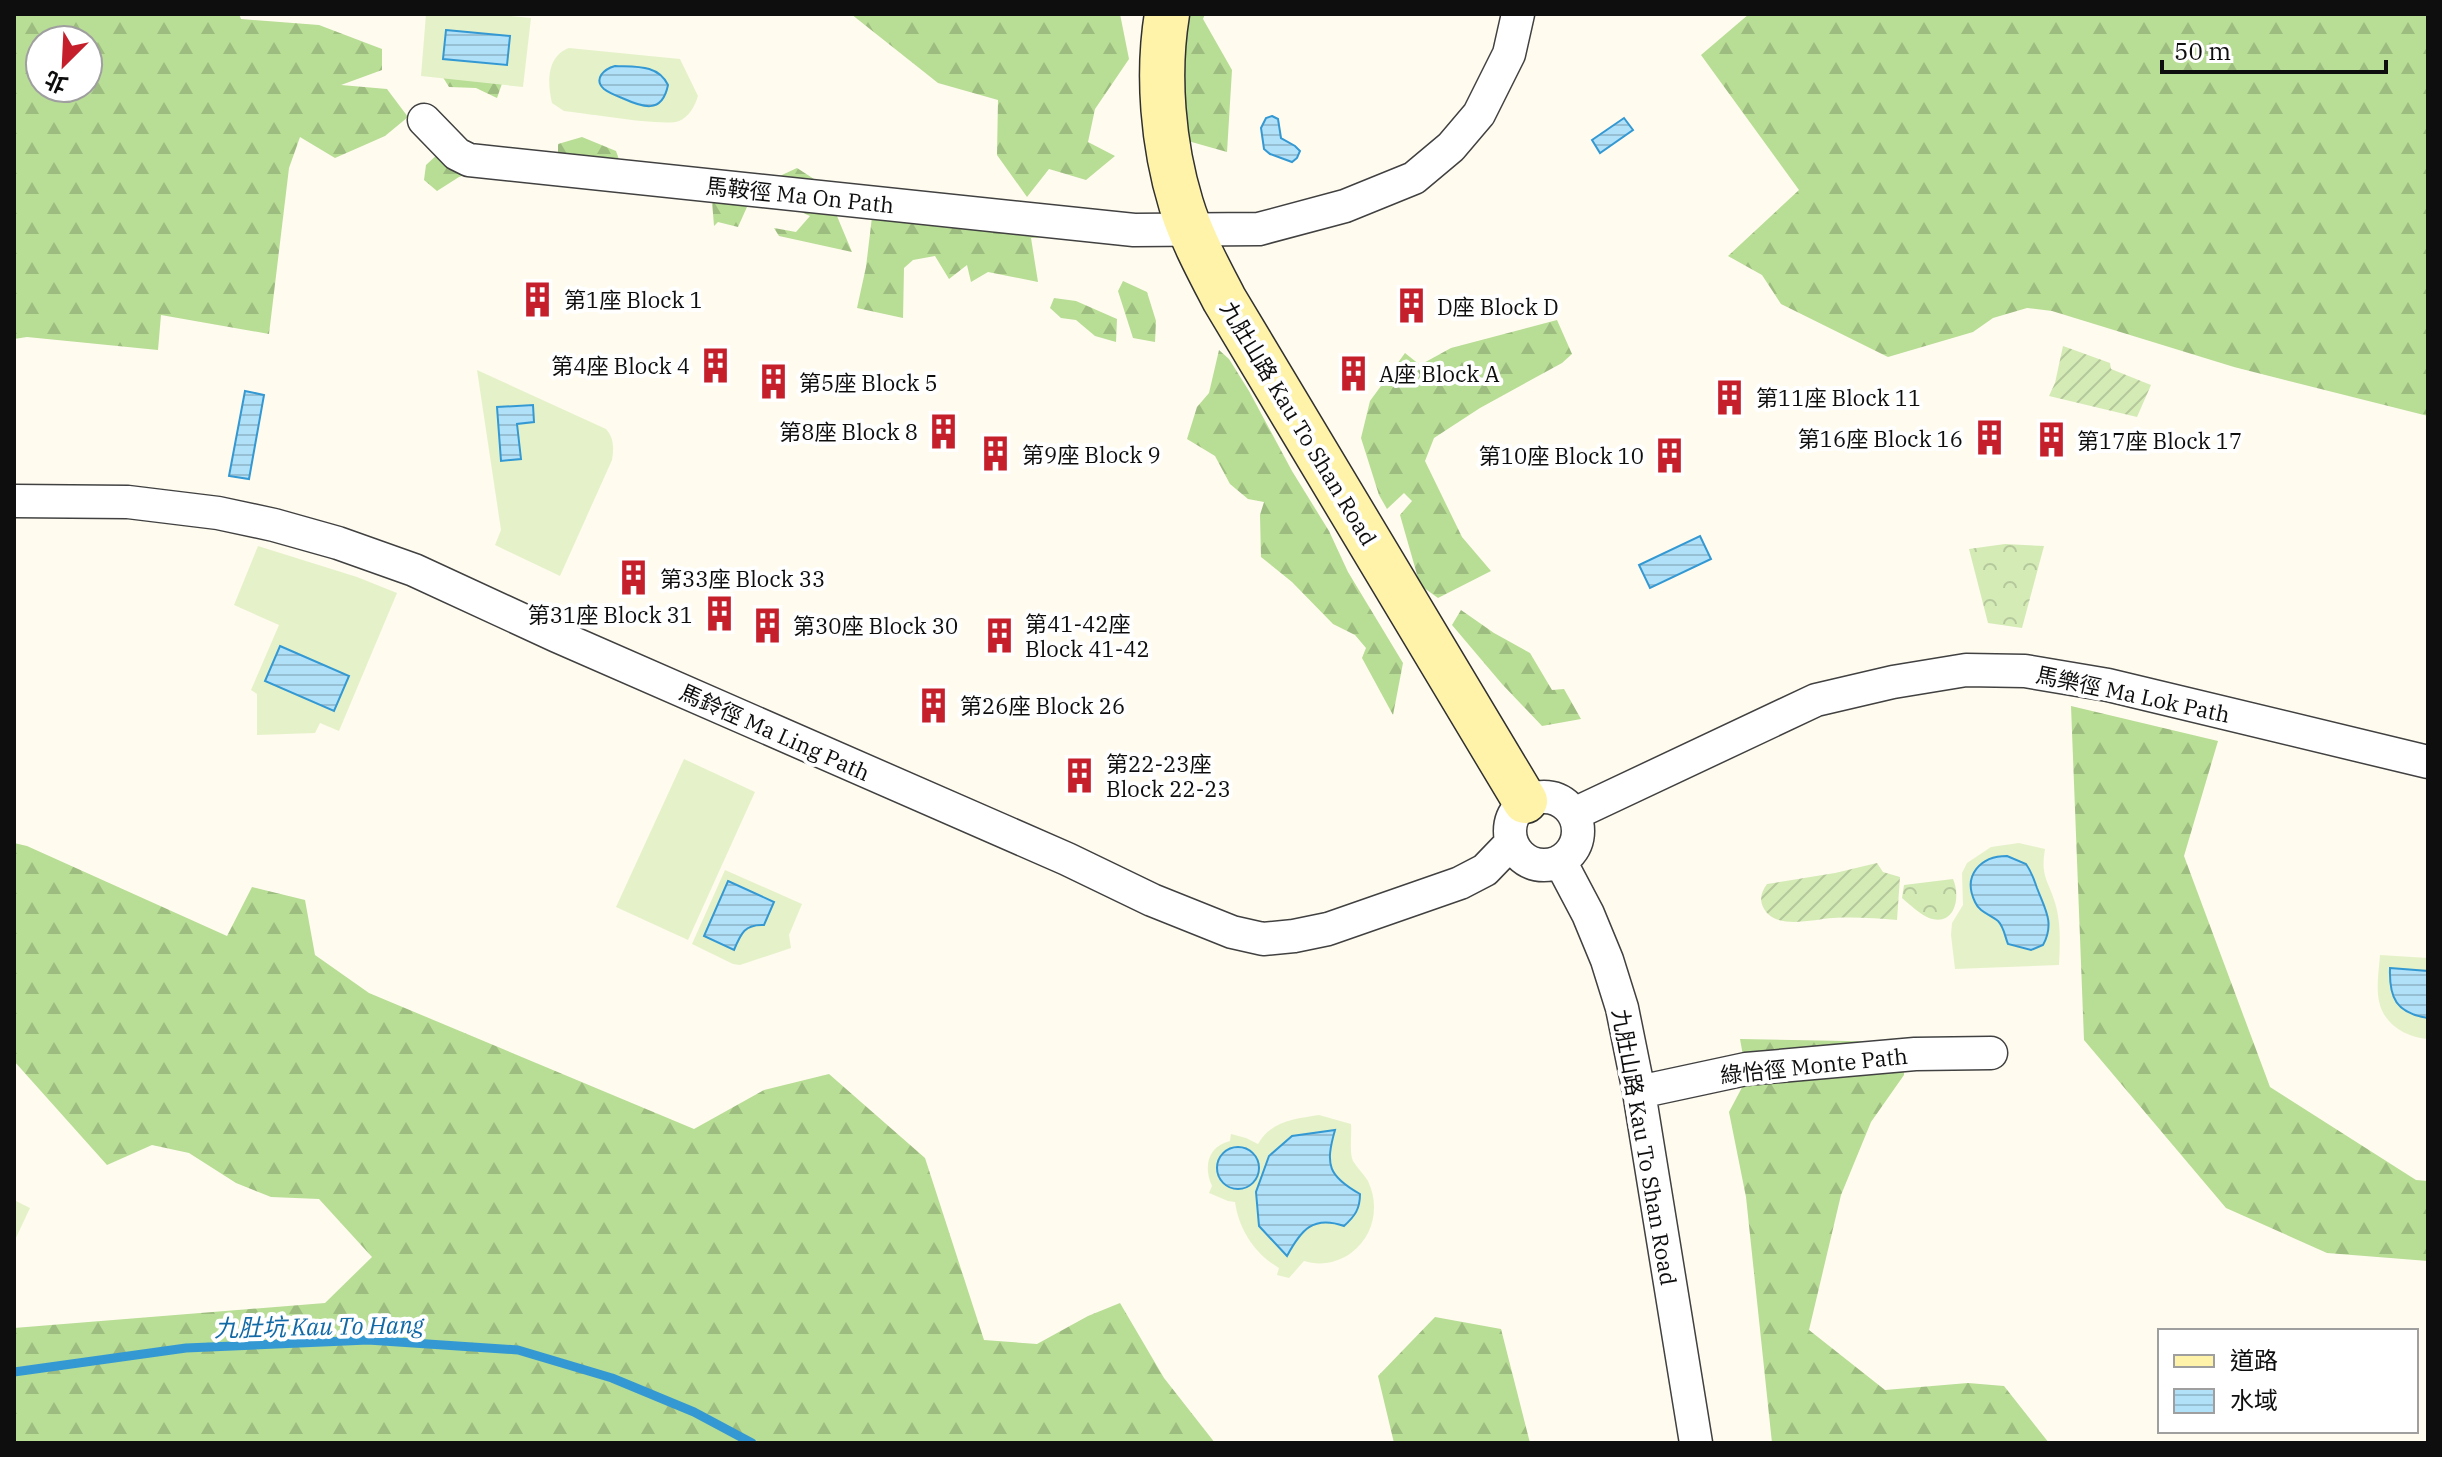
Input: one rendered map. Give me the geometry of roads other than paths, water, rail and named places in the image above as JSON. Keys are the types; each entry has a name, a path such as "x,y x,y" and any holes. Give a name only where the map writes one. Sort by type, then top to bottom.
{"street":[{"name":"九肚山路 Kau To Shan Road","path":"1167,14 1163,77 1166,123 1174,174 1191,231 1224,299 1525,801"},
{"name":"馬鞍徑 Ma On Path","path":"424,120 457,154 469,160 1119,229 1259,229 1345,206 1414,178 1451,147 1479,114 1509,54 1518,14"},
{"name":"馬鈴徑 Ma Ling Path","path":"15,501 128,502 218,513 338,543 414,570 557,636 1067,859 1152,900 1232,932 1263,939 1328,929 1460,883 1485,870 1511,843"},
{"name":"馬樂徑 Ma Lok Path","path":"1574,814 1816,700 1893,682 1966,670 2025,671 2108,685 2428,762"},
{"path":"1535,797 1557,799 1567,805 1578,824 1575,846 1569,855 1549,865 1537,865 1517,853 1509,831 1516,809 1525,801 1535,797"},
{"name":"九肚山路 Kau To Shan Road","path":"1560,861 1588,914 1622,1008 1639,1092 1696,1443"},
{"name":"綠怡徑 Monte Path","path":"1639,1092 1746,1069 1915,1054 1991,1053"}],"water":[{"path":"446,30 510,36 507,65 443,59"},
{"path":"615,66 645,68 658,73 668,85 661,101 656,105 644,106 604,89 600,82 601,75"},
{"path":"1272,116 1278,119 1281,138 1300,151 1292,162 1264,149 1261,128 1266,118"},
{"path":"1624,118 1633,130 1600,153 1592,140"},
{"path":"245,391 264,395 249,479 229,476"},
{"path":"533,405 534,422 517,424 521,459 501,461 497,407"},
{"path":"1700,536 1711,559 1650,588 1639,565"},
{"path":"280,646 349,676 334,711 265,681"},
{"path":"2007,856 2026,864 2048,916 2047,937 2043,945 2031,950 2008,944 2000,923 1980,909 1972,892 1971,883 1976,869 1989,859"},
{"path":"728,881 774,902 764,925 752,926 744,931 734,950 704,936"},
{"path":"2390,968 2428,971 2428,1018 2408,1012 2397,1002 2391,988"},
{"path":"1335,1130 1330,1152 1332,1168 1341,1181 1360,1194 1358,1208 1344,1226 1324,1222 1309,1227 1287,1256 1259,1226 1256,1192 1269,1156 1292,1136"},
{"path":"1238,1147 1253,1153 1259,1168 1253,1183 1238,1189 1223,1183 1217,1168 1223,1153"}],"waterway":[{"name":"九肚坑 Kau To Hang","path":"14,1372 186,1348 368,1340 518,1350 612,1378 694,1412 752,1443"}],"place":[{"name":"第1座 Block 1","path":"538,299"},
{"name":"D座 Block D","path":"1411,306"},
{"name":"第4座 Block 4","path":"716,365"},
{"name":"A座 Block A","path":"1353,373"},
{"name":"第5座 Block 5","path":"773,382"},
{"name":"第11座 Block 11","path":"1730,397"},
{"name":"第8座 Block 8","path":"944,431"},
{"name":"第16座 Block 16","path":"1989,438"},
{"name":"第17座 Block 17","path":"2051,440"},
{"name":"第9座 Block 9","path":"996,454"},
{"name":"第10座 Block 10","path":"1670,455"},
{"name":"第33座 Block 33","path":"634,578"},
{"name":"第31座 Block 31","path":"719,614"},
{"name":"第30座 Block 30","path":"767,625"},
{"name":"第41-42座 Block 41-42","path":"999,636"},
{"name":"第26座 Block 26","path":"934,705"},
{"name":"第22-23座 Block 22-23","path":"1080,776"}]}
